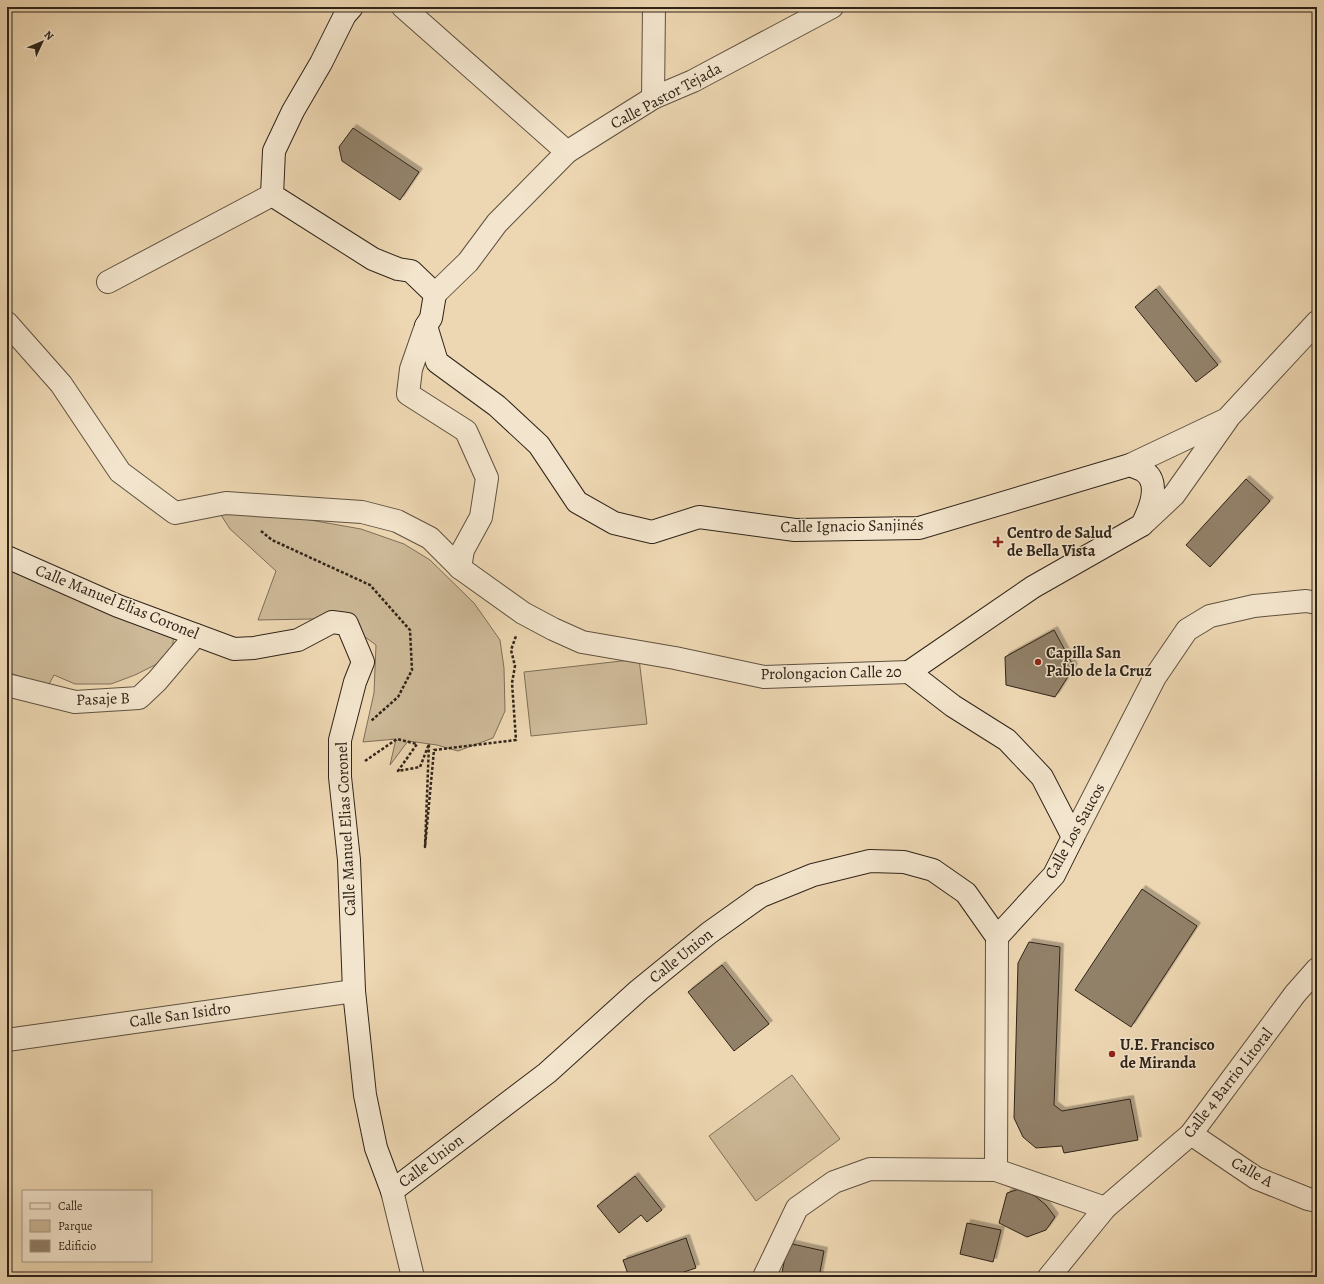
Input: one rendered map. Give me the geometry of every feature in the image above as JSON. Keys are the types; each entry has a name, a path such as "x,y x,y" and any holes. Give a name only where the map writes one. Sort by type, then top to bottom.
{"street":[{"path":"272,195 274,151 293,111 322,63 345,15 352,7"},
{"path":"403,7 567,152"},
{"path":"653,98 654,7"},
{"name":"Calle Pastor Tejada","path":"435,294 468,262 497,223 567,152 653,98 694,81 832,7"},
{"path":"108,282 272,195"},
{"path":"272,195 373,259 398,269 411,271 435,294 431,318 426,326 411,369 408,394 466,431 487,478 481,517 463,550 460,568"},
{"name":"Calle Ignacio Sanjinés","path":"426,326 437,362 497,406 539,445 577,502 614,523 652,532 699,517 795,530 919,528 1130,465 1227,419 1317,322"},
{"name":"Prolongacion Calle 20","path":"7,323 61,384 120,472 176,513 226,503 362,512 397,521 430,538 460,568 523,613 582,642 675,658 764,677 909,672 1033,587 1142,525 1174,495 1227,419"},
{"path":"1130,465 1143,470 1151,480 1153,492 1150,510 1142,525"},
{"name":"Calle Manuel Elias Coronel","path":"7,557 118,606 234,649 254,648 298,640 332,622 347,624 363,662 355,682 340,740 340,777 349,860 354,991 365,1095 376,1148 392,1191 413,1277"},
{"name":"Calle Los Saucos","path":"997,937 1054,875 1155,678 1187,630 1210,616 1254,606 1306,601 1317,603"},
{"name":"Pasaje B","path":"7,685 75,702 139,698 157,682 196,635"},
{"path":"909,672 952,706 1007,740 1042,777 1073,838"},
{"name":"Calle Union","path":"392,1191 547,1073 645,985 709,932 761,896 813,875 870,861 904,862 933,870 966,892 997,937"},
{"path":"996,1170 997,937"},
{"name":"Calle 4 Barrio Litoral","path":"1049,1277 1106,1208 1191,1134 1295,994 1317,969"},
{"name":"Calle San Isidro","path":"7,1040 354,991"},
{"name":"Calle A","path":"1191,1134 1256,1178 1308,1199 1317,1201"},
{"path":"764,1277 797,1208 834,1182 870,1169 996,1170 1106,1208"}],"path":[{"path":"340,777 396,739 417,744 398,771 420,767 429,744 425,847 434,750 516,740 512,683 515,666 511,650 523,613"}],"green space":[{"path":"217,509 299,518 361,529 404,544 430,560 474,603 500,640 504,668 505,711 493,738 458,751 437,745 408,741 390,765 396,739 363,742 374,693 376,645 347,624 312,619 258,620 276,571 230,529"},
{"path":"7,568 174,635 171,657 135,675 111,684 75,684 54,675 48,686 7,672"},
{"path":"639,659 647,724 531,736 524,672"},
{"path":"792,1075 840,1139 756,1201 709,1136"}],"building":[{"path":"353,128 419,172 400,200 342,161 339,147"},
{"path":"1156,289 1218,365 1196,382 1135,307"},
{"path":"1246,479 1270,501 1210,567 1186,545"},
{"name":"Capilla San Pablo de la Cruz","path":"1054,630 1074,667 1055,697 1006,685 1005,657"},
{"path":"1142,889 1197,926 1131,1027 1075,990"},
{"path":"1029,942 1060,947 1054,1105 1062,1111 1130,1099 1138,1140 1064,1153 1062,1146 1036,1148 1023,1137 1014,1118 1018,963"},
{"path":"722,965 769,1024 734,1051 688,992"},
{"path":"635,1176 662,1210 647,1222 641,1215 619,1233 597,1206"},
{"path":"1019,1189 1035,1196 1046,1205 1055,1217 1046,1230 1027,1237 999,1223 1007,1193"},
{"path":"967,1223 1001,1230 993,1262 960,1254"},
{"path":"686,1238 696,1268 669,1277 629,1277 623,1260"},
{"path":"788,1243 824,1251 819,1277 781,1277"}],"place":[{"name":"Centro de Salud de Bella Vista","path":"998,542"},
{"name":"Capilla San Pablo de la Cruz","path":"1038,662"},
{"name":"U.E. Francisco de Miranda","path":"1112,1054"}]}
